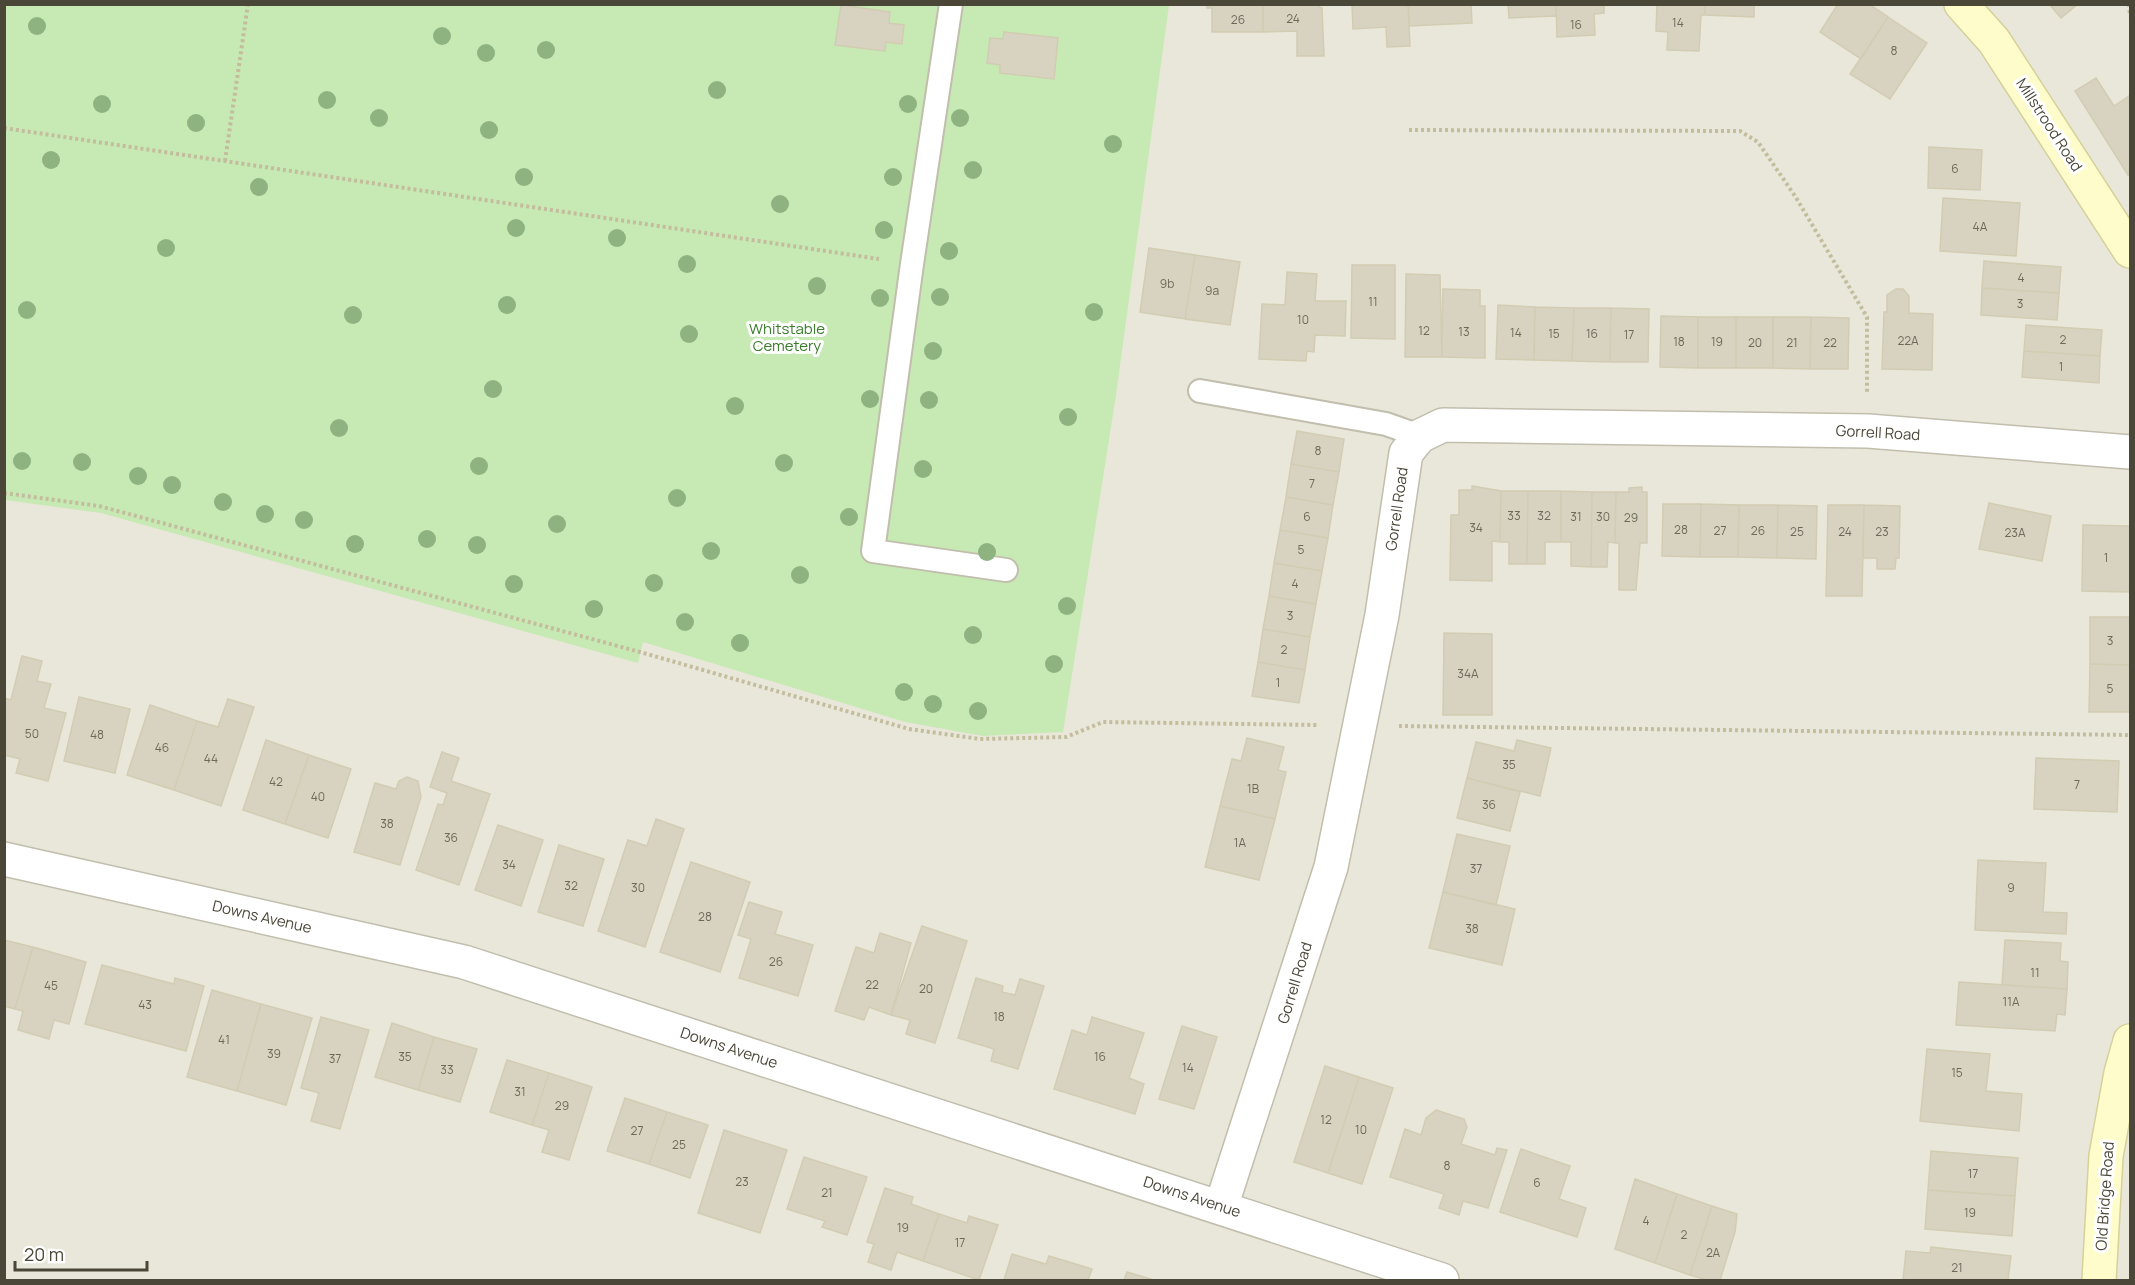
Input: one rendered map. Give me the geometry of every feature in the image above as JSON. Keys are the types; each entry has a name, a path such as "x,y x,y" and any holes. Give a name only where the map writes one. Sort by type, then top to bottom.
{"street":[{"name":"Millstrood Road","path":"1961,4 1994,41 2130,251"},
{"name":"Gorrell Road","path":"1221,1207 1331,867 1382,615 1406,453 1420,436 1443,425 1868,431 2130,452"},
{"name":"Downs Avenue","path":"4,859 464,962 1221,1207 1442,1281"},
{"name":"Old Bridge Road","path":"2099,1281 2106,1156 2121,1073 2130,1041"}],"lane":[{"path":"951,4 912,264 873,551 1006,570"},
{"path":"1200,391 1386,424 1420,436"}],"path":[{"path":"225,161 248,4"},
{"path":"2129,4 2130,16"},
{"path":"4,128 912,264"},
{"path":"1409,130 1740,131 1758,142 1795,196 1867,317 1868,431"},
{"path":"4,493 99,506 640,652 909,729 980,739 1066,737 1103,722 2130,735"}],"shaded area":[{"path":"5,5 2130,5 2130,1280 5,1280"}],"green space":[{"name":"Whitstable Cemetery","path":"5,5 1169,5 1116,395 1063,732 983,736 905,722 643,642 638,663 101,513 5,500"}],"building":[{"path":"1207,4 1263,4 1263,32 1212,32 1212,8 1207,8"},
{"path":"1263,4 1319,4 1322,8 1324,56 1297,56 1297,31 1263,32"},
{"path":"1352,4 1408,4 1410,46 1387,47 1386,27 1353,29"},
{"path":"1408,4 1471,4 1472,23 1409,26"},
{"path":"1508,4 1556,4 1556,16 1509,18"},
{"path":"1556,4 1604,4 1604,13 1594,14 1595,35 1557,37"},
{"path":"1657,4 1705,4 1705,15 1701,15 1699,51 1667,50 1668,32 1656,31"},
{"path":"1705,4 1754,4 1754,17 1705,15"},
{"path":"1838,4 1869,4 1888,17 1861,59 1820,32"},
{"path":"2049,4 2078,4 2061,18"},
{"path":"841,5 890,12 889,23 904,25 902,44 886,42 885,51 835,45"},
{"path":"1888,17 1927,43 1890,99 1850,74"},
{"path":"1004,32 1058,38 1054,79 1000,73 1000,65 987,63 990,38 1003,39"},
{"path":"2096,78 2114,106 2129,96 2130,98 2130,173 2128,175 2075,91"},
{"path":"1929,147 1982,150 1980,190 1928,188"},
{"path":"1943,198 2020,203 2016,256 1940,251"},
{"path":"1149,248 1195,255 1185,319 1140,312"},
{"path":"1195,255 1240,262 1230,325 1185,319"},
{"path":"1984,261 2061,267 2059,293 1982,288"},
{"path":"1352,265 1395,265 1395,339 1351,338"},
{"path":"1287,272 1317,274 1315,301 1346,301 1345,336 1315,335 1314,352 1307,351 1306,361 1259,359 1262,304 1285,305"},
{"path":"1406,274 1440,275 1442,357 1405,357"},
{"path":"1982,288 2059,293 2057,320 1981,315"},
{"path":"1443,289 1480,290 1480,306 1485,306 1485,358 1442,357"},
{"path":"1896,289 1903,289 1909,296 1909,313 1933,314 1932,370 1882,369 1884,312 1887,312 1887,295"},
{"path":"1498,305 1535,307 1534,360 1496,359"},
{"path":"1535,307 1574,308 1572,361 1534,360"},
{"path":"1574,308 1611,308 1610,362 1572,361"},
{"path":"1611,308 1649,309 1648,362 1610,362"},
{"path":"1661,316 1698,317 1698,368 1660,367"},
{"path":"1698,317 1736,317 1736,368 1698,368"},
{"path":"1736,317 1773,317 1773,368 1736,368"},
{"path":"1773,317 1811,317 1810,369 1773,368"},
{"path":"1811,317 1849,318 1848,369 1810,369"},
{"path":"2026,325 2102,330 2100,356 2024,351"},
{"path":"2024,351 2100,356 2099,383 2022,377"},
{"path":"1297,431 1344,439 1339,472 1291,464"},
{"path":"1291,464 1339,472 1333,505 1286,497"},
{"path":"1472,486 1501,491 1500,542 1492,541 1492,581 1450,580 1451,515 1459,515 1459,490 1472,490"},
{"path":"1642,487 1642,492 1647,492 1647,543 1640,543 1636,590 1619,590 1619,543 1615,543 1616,492 1629,492 1629,488"},
{"path":"1501,491 1528,491 1527,564 1509,564 1509,542 1500,542"},
{"path":"1528,491 1561,491 1561,542 1545,542 1545,564 1527,564"},
{"path":"1561,491 1592,492 1591,567 1571,566 1571,542 1561,542"},
{"path":"1592,492 1616,492 1615,543 1608,542 1607,567 1591,567"},
{"path":"1286,497 1333,505 1328,538 1280,530"},
{"path":"1989,503 2051,516 2042,561 1979,549"},
{"path":"1663,504 1701,504 1700,557 1662,556"},
{"path":"1701,504 1739,505 1738,557 1700,557"},
{"path":"1739,505 1778,505 1777,558 1738,557"},
{"path":"1778,505 1817,506 1816,559 1777,558"},
{"path":"1828,505 1864,505 1862,596 1826,596"},
{"path":"1864,505 1900,506 1899,558 1896,558 1895,569 1877,569 1877,558 1863,558"},
{"path":"2083,525 2130,526 2130,592 2082,591"},
{"path":"1280,530 1328,538 1322,571 1274,563"},
{"path":"1274,563 1322,571 1316,604 1269,596"},
{"path":"1269,596 1316,604 1310,637 1263,629"},
{"path":"2090,617 2130,617 2130,665 2090,664"},
{"path":"1263,629 1310,637 1305,670 1258,662"},
{"path":"1444,633 1492,634 1492,715 1443,715"},
{"path":"22,656 42,661 37,681 51,684 44,708 66,713 48,781 16,773 20,759 4,755 4,698 11,700"},
{"path":"1258,662 1305,670 1299,703 1252,696"},
{"path":"2090,664 2130,665 2130,712 2089,712"},
{"path":"79,697 130,709 115,773 64,761"},
{"path":"228,699 254,707 221,806 174,790 197,721 218,727"},
{"path":"150,705 197,721 174,790 127,775"},
{"path":"1247,738 1284,747 1278,770 1286,772 1275,819 1220,806 1232,759 1241,761"},
{"path":"266,740 309,755 285,824 243,810"},
{"path":"1517,740 1551,748 1540,796 1467,778 1476,742 1514,751"},
{"path":"442,752 459,758 451,781 490,794 459,885 416,870 438,804 443,805 447,793 430,787"},
{"path":"309,755 351,769 328,838 285,824"},
{"path":"2036,758 2119,761 2117,812 2034,809"},
{"path":"407,777 418,781 421,797 400,865 354,852 375,783 396,789 399,781"},
{"path":"1467,778 1520,792 1510,831 1457,818"},
{"path":"1220,806 1275,819 1259,880 1205,867"},
{"path":"656,819 684,829 645,947 598,931 628,840 647,846"},
{"path":"498,825 543,840 521,906 475,890"},
{"path":"1457,834 1510,846 1496,905 1443,892"},
{"path":"559,845 604,859 583,926 538,912"},
{"path":"1978,860 2046,863 2043,912 2067,913 2066,934 1975,930"},
{"path":"691,862 750,882 720,972 660,952"},
{"path":"1443,892 1515,909 1502,965 1429,948"},
{"path":"749,902 782,912 775,934 813,945 798,996 739,978 751,939 738,935"},
{"path":"922,926 967,941 935,1043 906,1034 910,1020 891,1015"},
{"path":"880,933 911,943 891,1015 869,1007 864,1020 835,1011 856,947 874,953"},
{"path":"4,940 33,947 15,1009 4,1006"},
{"path":"2005,940 2061,943 2060,961 2068,962 2067,989 2002,985"},
{"path":"33,947 86,962 69,1024 54,1020 49,1039 18,1030 23,1011 15,1009"},
{"path":"102,965 174,984 175,978 204,986 186,1051 85,1024"},
{"path":"976,978 1003,986 1002,992 1015,995 1020,979 1044,986 1018,1069 991,1061 994,1049 958,1038"},
{"path":"1959,982 2067,989 2065,1015 2057,1014 2055,1031 1956,1025"},
{"path":"212,990 261,1004 237,1091 187,1077"},
{"path":"261,1004 312,1018 286,1105 237,1091"},
{"path":"321,1017 369,1030 340,1129 311,1121 319,1093 301,1088"},
{"path":"1092,1017 1144,1033 1129,1078 1144,1084 1135,1114 1054,1089 1072,1030 1087,1035"},
{"path":"392,1023 434,1037 418,1090 375,1077"},
{"path":"1182,1026 1217,1037 1194,1109 1159,1099"},
{"path":"434,1037 477,1049 460,1102 418,1090"},
{"path":"1927,1049 1990,1054 1986,1091 2022,1094 2019,1131 1920,1121"},
{"path":"507,1060 549,1073 532,1125 490,1112"},
{"path":"1325,1066 1359,1077 1328,1173 1294,1162"},
{"path":"549,1073 592,1087 569,1160 542,1152 549,1130 532,1125"},
{"path":"1359,1077 1393,1088 1362,1184 1328,1173"},
{"path":"625,1098 667,1112 649,1164 607,1151"},
{"path":"1436,1110 1464,1119 1467,1127 1461,1144 1495,1155 1497,1148 1507,1150 1488,1208 1463,1201 1459,1215 1439,1208 1444,1194 1390,1177 1405,1129 1421,1135 1426,1118"},
{"path":"667,1112 708,1125 690,1178 649,1164"},
{"path":"724,1130 787,1150 760,1233 698,1213"},
{"path":"1521,1149 1570,1166 1559,1199 1586,1208 1577,1237 1500,1212"},
{"path":"1931,1151 2018,1158 2015,1196 1928,1190"},
{"path":"804,1157 867,1177 847,1235 822,1227 825,1221 787,1209"},
{"path":"1635,1179 1677,1194 1655,1263 1615,1249"},
{"path":"885,1188 913,1197 911,1204 939,1214 923,1261 897,1252 891,1270 868,1262 874,1244 867,1242"},
{"path":"1928,1190 2015,1196 2012,1236 1925,1229"},
{"path":"1677,1194 1712,1206 1690,1275 1655,1263"},
{"path":"1712,1206 1737,1214 1735,1232 1720,1280 1707,1280 1690,1275"},
{"path":"939,1214 967,1223 969,1216 998,1225 979,1280 923,1261"},
{"path":"1931,1247 2011,1256 2008,1280 1903,1280 1906,1251 1930,1253"},
{"path":"1012,1254 1046,1264 1049,1256 1092,1269 1088,1280 1004,1280"},
{"path":"1127,1272 1154,1280 1124,1280"}]}
